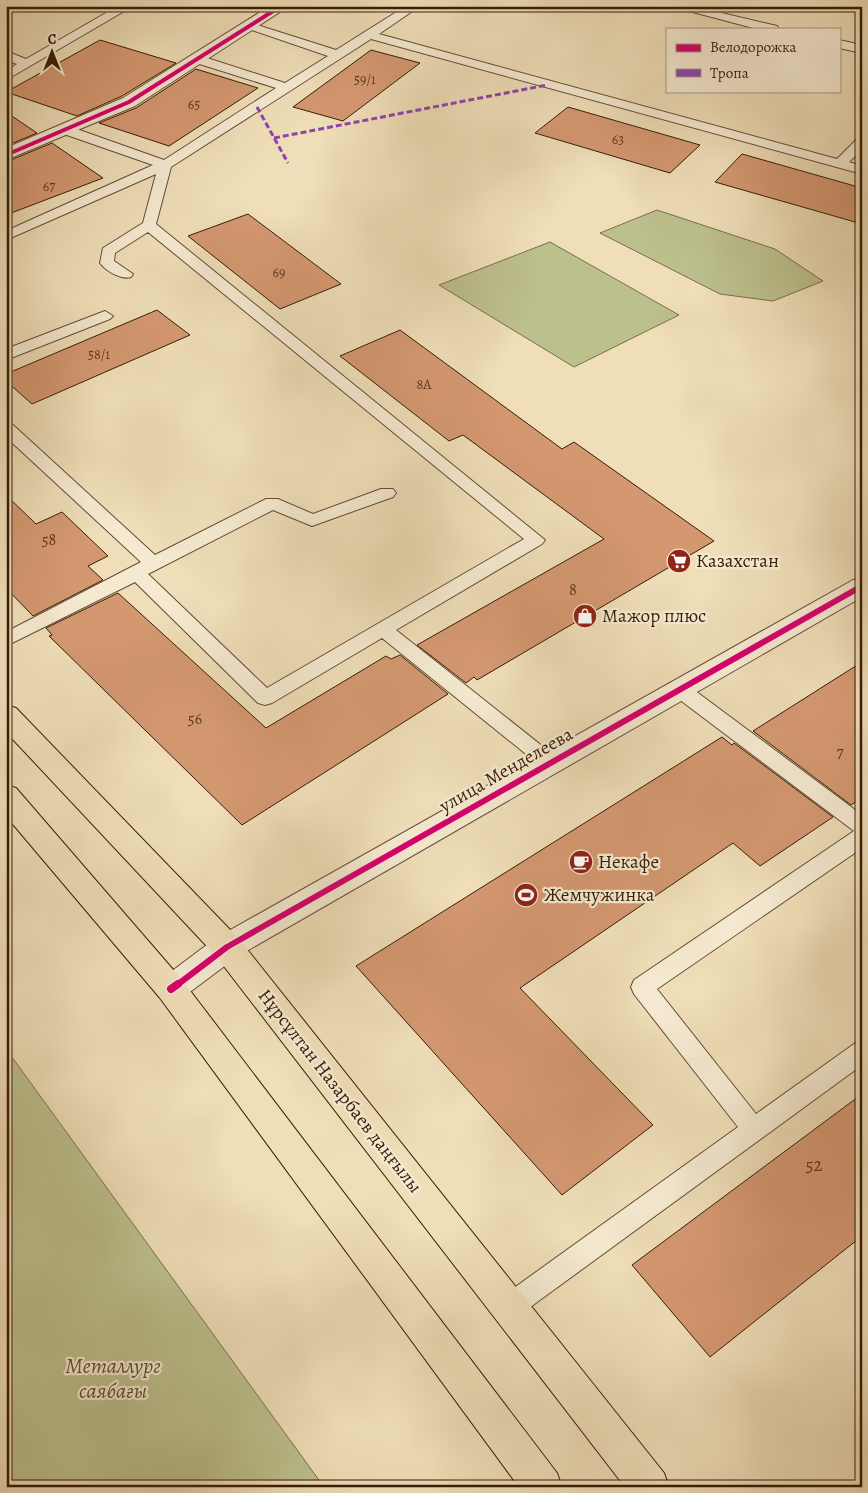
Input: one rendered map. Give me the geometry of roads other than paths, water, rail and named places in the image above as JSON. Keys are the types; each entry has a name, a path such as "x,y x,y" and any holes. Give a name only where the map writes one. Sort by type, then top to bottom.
{"main road":[{"name":"Нұрсұлтан Назарбаев даңғылы","path":"6,715 227,947 650,1487"},
{"path":"6,796 170,990 544,1487"}],"street":[{"path":"6,155 128,102 281,6"},
{"name":"улица Менделеева","path":"170,990 227,947 549,762 862,586"}],"lane":[{"path":"6,76 127,6"},
{"path":"6,236 165,165 414,6"},
{"path":"676,6 769,28"},
{"path":"250,26 338,55"},
{"path":"370,35 862,170"},
{"path":"840,44 862,49"},
{"path":"6,55 26,64"},
{"path":"197,59 288,88"},
{"path":"66,130 165,165"},
{"path":"840,164 862,142"},
{"path":"126,274 107,263 108,251 148,225 165,165"},
{"path":"137,573 266,698 536,540 148,225"},
{"path":"6,355 105,316"},
{"path":"6,428 152,563"},
{"path":"6,640 137,573 152,563 272,503 312,520 386,493"},
{"path":"383,629 549,762"},
{"path":"679,689 862,826"},
{"path":"754,1129 642,987 862,837"},
{"path":"509,1307 862,1051"}],"place":[{"name":"Казахстан","path":"679,561"},
{"name":"Мажор плюс","path":"585,616"},
{"name":"Некафе","path":"581,862"},
{"name":"Жемчужинка","path":"526,895"}],"park label":[{"name":"Металлург саябағы","path":"113,1378"}]}
